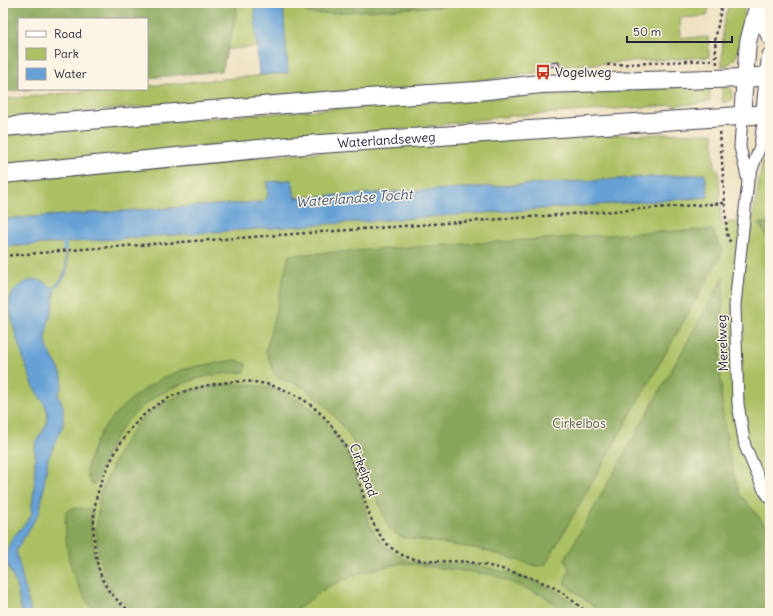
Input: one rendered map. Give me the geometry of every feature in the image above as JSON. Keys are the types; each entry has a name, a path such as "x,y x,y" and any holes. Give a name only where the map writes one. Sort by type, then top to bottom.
{"main road":[{"path":"758,6 770,37"},
{"path":"742,116 748,42 758,6"},
{"path":"767,114 770,56"},
{"path":"3,127 336,100 477,91 541,84 718,79 769,76"},
{"name":"Waterlandseweg","path":"3,174 290,146 767,114"}],"street":[{"name":"Merelweg","path":"767,114 758,156 748,181 735,305 738,404 745,446 761,484 770,498"},
{"name":"Merelweg","path":"742,116 740,147 748,181"}],"path":[{"path":"718,79 717,26 722,3"},
{"path":"605,65 711,60 717,56"},
{"path":"719,117 727,234 730,243"},
{"path":"3,256 92,248 725,203"},
{"name":"Cirkelpad","path":"131,613 109,590 102,578 97,553 93,522 98,494 106,469 127,432 138,419 161,400 192,388 230,381 251,381 280,387 303,399 322,414 340,438 350,456 369,513 378,533 395,550 405,557 423,561 473,562 515,572 559,590 588,613"}],"green space":[{"path":"3,3 710,3 707,16 680,18 681,38 708,37 709,57 560,66 559,61 542,62 540,72 443,86 273,96 3,118 3,99 100,90 148,90 148,86 288,73 286,44 148,57 148,18 18,18"},
{"path":"3,3 236,3 237,12 222,71 148,78 148,18 18,18 18,90 22,90 3,92"},
{"path":"302,3 499,3 315,14 306,12"},
{"path":"729,3 745,3 743,30 739,50 735,58 730,63 722,66 723,26"},
{"path":"721,84 730,88 733,94 731,100 723,103"},
{"path":"710,86 710,101 693,104 509,116 417,128 289,138 3,166 3,134 409,103"},
{"name":"Cirkelbos","path":"713,133 715,167 719,173 721,223 752,221 765,148 770,147 770,613 3,613 3,247 64,242 65,250 66,242 708,197 705,174 295,198 292,180 267,182 268,196 262,202 3,219 3,181 277,155 511,137"},
{"path":"758,223 770,223 770,241"},
{"path":"712,230 723,252 545,565 537,566 479,549 401,537 388,527 361,455 345,429 324,404 302,386 276,377 266,351 289,255 654,232"},
{"path":"724,277 720,361 722,409 728,450 739,493 770,530 770,613 602,613 564,583 568,573 570,573 565,559"},
{"path":"236,360 246,364 245,372 208,376 190,381 156,397 141,408 116,436 104,459 96,484 91,483 87,475 87,468 98,439 116,413 128,402 141,392 169,375 202,365"},
{"path":"229,384 254,385 276,390 295,398 312,409 327,424 340,441 351,461 359,484 367,517 373,531 384,544 402,558 411,562 419,563 472,565 517,575 550,588 566,597 585,613 566,613 544,596 493,575 403,563 362,572 327,587 292,613 135,613 111,590 104,576 98,552 96,531 100,493 122,446 139,421 164,403 191,390"},
{"path":"73,508 93,509 92,529 94,551 99,572 109,593 129,613 96,613 81,590 71,566 66,539 66,512"}],"water":[{"path":"254,3 283,3 288,73 259,75"},
{"name":"Waterlandse Tocht","path":"705,174 708,197 3,247 3,219 262,202 268,196 267,182 292,180 295,198"},
{"path":"65,252 67,269 65,277 54,290 53,306 47,326 46,336 49,352 62,375 61,387 58,394 63,406 63,425 48,459 40,511 16,551 31,613 21,613 17,589 7,561 7,553 14,536 31,516 34,484 35,444 45,428 48,416 46,407 35,389 23,358 11,316 10,299 17,288 32,280 42,281 53,288 65,272"}],"building":[{"path":"559,62 559,66 543,67 543,63"}],"waterway":[{"path":"64,238 65,250"}],"place":[{"name":"Vogelweg","path":"543,72"}]}
